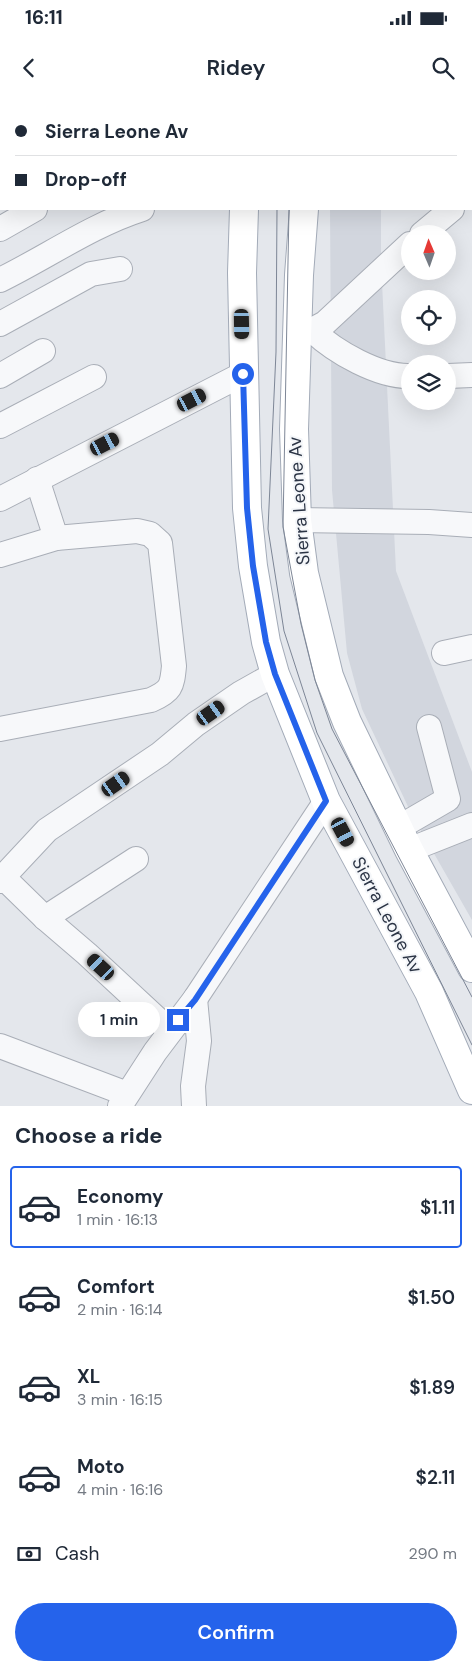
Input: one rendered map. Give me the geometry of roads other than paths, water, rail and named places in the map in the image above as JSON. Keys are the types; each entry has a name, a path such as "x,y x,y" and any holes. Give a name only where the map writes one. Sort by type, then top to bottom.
{"main road":[{"name":"Sierra Leone Av","path":"244,210 242,273 243,374 248,518 266,642 275,674 326,801 429,992 472,1090"},
{"name":"Sierra Leone Av","path":"304,210 305,334 294,428 297,520 304,573 329,676 346,722 404,839 472,968"}],"street":[{"path":"0,229 33,210"},
{"path":"0,280 39,261 68,242 140,210"},
{"path":"433,225 451,210"},
{"path":"305,334 325,323 401,252"},
{"path":"0,324 91,274 120,269"},
{"path":"305,334 325,342 383,373 401,377"},
{"path":"0,376 43,351"},
{"path":"0,499 243,374"},
{"path":"456,376 472,375"},
{"path":"0,426 94,377"},
{"path":"36,479 56,538"},
{"path":"297,520 429,522 472,525"},
{"path":"0,555 56,538 137,531 150,534 160,543 174,666 172,683 166,693 151,700 0,729"},
{"path":"444,654 472,647"},
{"path":"170,1031 2,879 47,830 160,754 196,724 241,693 275,674"},
{"path":"404,839 448,799 429,727"},
{"path":"0,1046 124,1100 170,1031 195,1000 326,801"},
{"path":"404,839 472,825"},
{"path":"44,918 136,859"},
{"path":"194,1106 193,1086 199,1040 195,1000"}],"tram line":[{"path":"277,210 276,352 268,529 284,631 317,733 472,1045"},
{"path":"289,210 283,527 301,624 315,680 332,729 472,997"}]}
